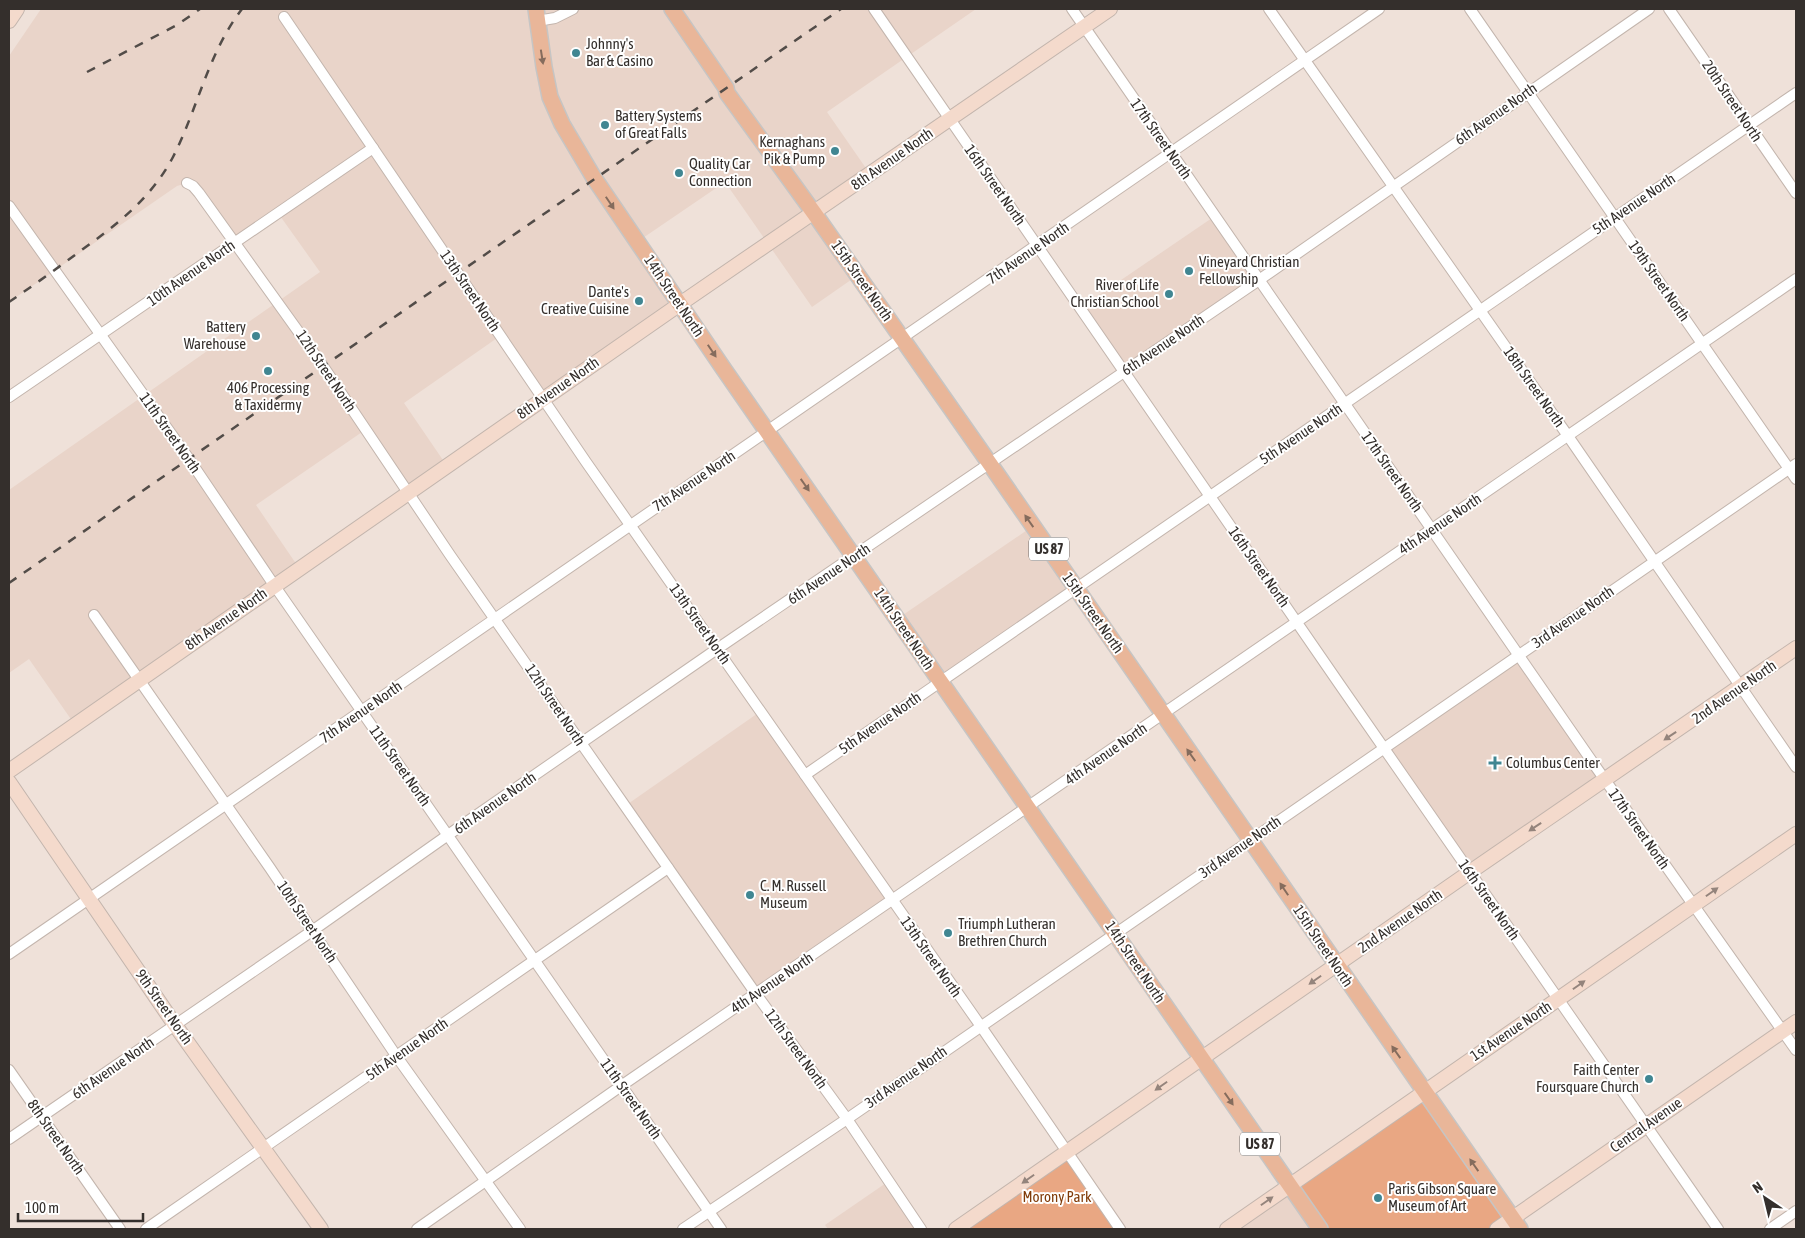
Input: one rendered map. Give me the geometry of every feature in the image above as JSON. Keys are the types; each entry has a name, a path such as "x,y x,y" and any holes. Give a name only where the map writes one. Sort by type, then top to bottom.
{"main road":[{"path":"9,21 18,9"},
{"name":"15th Street North","path":"672,9 726,88 727,93 814,213 990,464 1516,1224"},
{"name":"8th Avenue North","path":"9,771 680,304 1110,9"},
{"name":"14th Street North","path":"536,15 550,97 562,124 594,178 940,682 1320,1229"},
{"name":"2nd Avenue North","path":"956,1229 1796,648"},
{"name":"9th Street North","path":"9,782 176,1025 322,1229"},
{"name":"1st Avenue North","path":"1227,1229 1796,834"},
{"name":"Central Avenue","path":"1497,1229 1516,1224 1646,1125 1796,1022"}],"street":[{"path":"536,15 555,18 573,9"},
{"name":"16th Street North","path":"874,9 1296,622 1718,1229"},
{"name":"17th Street North","path":"1072,9 1605,780 1796,1050"},
{"name":"18th Street North","path":"1269,9 1568,436 1796,767"},
{"name":"7th Avenue North","path":"9,954 1379,9"},
{"name":"19th Street North","path":"1470,9 1614,218 1793,467 1796,479"},
{"name":"6th Avenue North","path":"9,1139 717,649 1259,280 1393,185 1649,9"},
{"name":"20th Street North","path":"1669,9 1796,193"},
{"name":"13th Street North","path":"284,18 543,399 1120,1229"},
{"name":"5th Avenue North","path":"805,775 1796,93"},
{"name":"10th Avenue North","path":"9,397 373,148"},
{"name":"12th Street North","path":"187,184 193,186 199,193 323,366 581,743 756,994 847,1119 921,1229"},
{"name":"11th Street North","path":"9,206 189,459 274,586 721,1229"},
{"name":"4th Avenue North","path":"417,1229 621,1086 892,902 1796,279"},
{"name":"3rd Avenue North","path":"683,1229 847,1119 980,1025 1793,467"},
{"name":"10th Street North","path":"94,615 227,804 397,1057 520,1229"},
{"name":"5th Avenue North","path":"146,1229 668,868"},
{"name":"8th Street North","path":"9,1070 120,1229"},
{"path":"1770,1229 1796,1211"}],"shaded area":[{"path":"41,9 976,9 827,112 870,174 815,213 858,275 812,307 725,182 637,242 680,304 543,399 500,336 404,403 447,466 409,494 365,430 256,505 299,568 75,725 29,659 9,673 9,490 320,272 278,213 235,242 187,183 177,186 9,302 9,56"},
{"name":"River of Life Christian School","path":"1215,216 1259,280 1124,372 1080,308"},
{"path":"1033,526 1076,588 940,682 897,619"},
{"name":"Columbus Center","path":"1519,655 1605,780 1470,872 1384,747"},
{"path":"761,711 892,901 756,994 625,806"},
{"path":"889,1181 921,1229 828,1229 825,1225"},
{"path":"1289,1186 1319,1229 1227,1229"}],"green space":[{"path":"1423,1092 1512,1219 1497,1229 1319,1229 1289,1186"},
{"name":"Morony Park","path":"1067,1152 1120,1229 956,1229"}],"railway":[{"path":"87,72 177,25 200,9"},
{"path":"9,302 122,219 155,185 165,171 182,138 220,44 242,9"},
{"path":"9,583 841,9"}],"place":[{"name":"Johnny's Bar & Casino","path":"576,53"},
{"name":"Battery Systems of Great Falls","path":"605,125"},
{"name":"Kernaghans Pik & Pump","path":"835,151"},
{"name":"Quality Car Connection","path":"679,173"},
{"name":"Vineyard Christian Fellowship","path":"1189,271"},
{"name":"River of Life Christian School","path":"1169,294"},
{"name":"Dante's Creative Cuisine","path":"639,301"},
{"name":"Battery Warehouse","path":"256,336"},
{"name":"406 Processing & Taxidermy","path":"268,371"},
{"name":"Columbus Center","path":"1495,763"},
{"name":"C. M. Russell Museum","path":"750,895"},
{"name":"Triumph Lutheran Brethren Church","path":"948,933"},
{"name":"Faith Center Foursquare Church","path":"1649,1079"},
{"name":"Paris Gibson Square Museum of Art","path":"1378,1198"}]}
